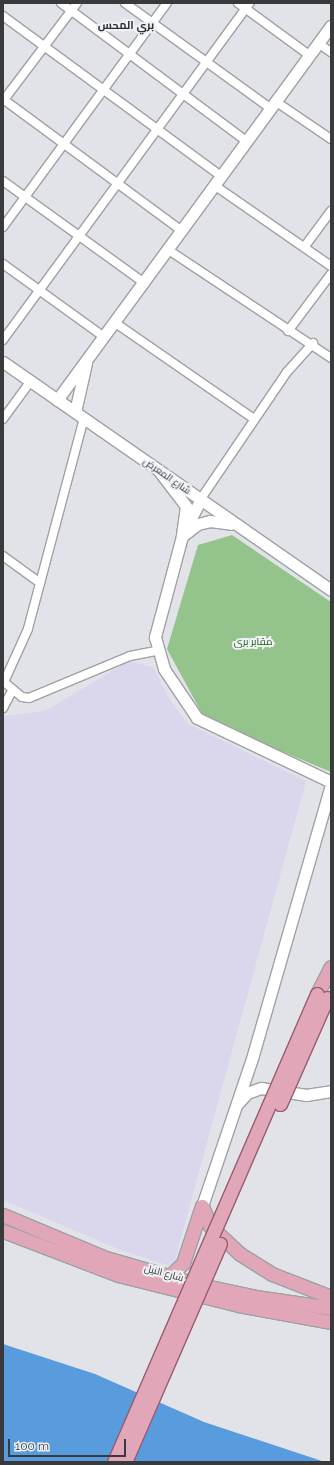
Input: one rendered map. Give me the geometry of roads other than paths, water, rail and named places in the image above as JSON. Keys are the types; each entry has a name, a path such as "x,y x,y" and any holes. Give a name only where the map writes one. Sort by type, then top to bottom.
{"main road":[{"path":"125,1462 325,994 331,967"},
{"path":"114,1462 325,994"},
{"path":"171,1275 183,1263 202,1206"},
{"path":"202,1206 210,1226 240,1254 272,1274 331,1297"},
{"name":"شارع النيل","path":"3,1215 106,1258 256,1297 331,1308"},
{"name":"شارع النيل","path":"3,1231 118,1275 238,1305 331,1322"}],"street":[{"path":"61,3 246,141"},
{"path":"77,3 3,100 181,230"},
{"path":"125,3 206,62 273,105 331,139"},
{"path":"3,227 167,3"},
{"path":"238,3 248,6 309,55"},
{"path":"3,340 78,236 118,184 182,93 248,6"},
{"path":"3,16 221,176"},
{"path":"57,400 331,25"},
{"path":"318,43 331,52"},
{"path":"3,181 143,282"},
{"path":"214,185 305,246 331,266"},
{"path":"305,246 331,211"},
{"path":"167,249 288,331 313,343 331,358"},
{"path":"3,264 103,336"},
{"path":"288,331 331,274"},
{"path":"114,322 254,419"},
{"path":"182,536 200,500 254,419 287,372 313,343"},
{"path":"86,360 79,415 40,584 28,629 3,682 12,689 29,698 130,656 156,651"},
{"name":"شارع المعرض","path":"3,362 331,590"},
{"path":"3,419 30,382"},
{"path":"159,471 186,506 182,536 157,623 156,651 180,697 197,718 331,783 235,1106 202,1206"},
{"path":"182,536 210,521 236,525"},
{"path":"3,556 40,584"},
{"path":"3,708 12,689"},
{"path":"235,1106 247,1093 261,1088 306,1095 331,1091"}],"water":[{"path":"3,1344 95,1374 204,1422 325,1462 3,1462"}],"district":[{"name":"بري المحس","path":"126,26"}],"park label":[{"name":"مقابر برى","path":"253,642"}]}
